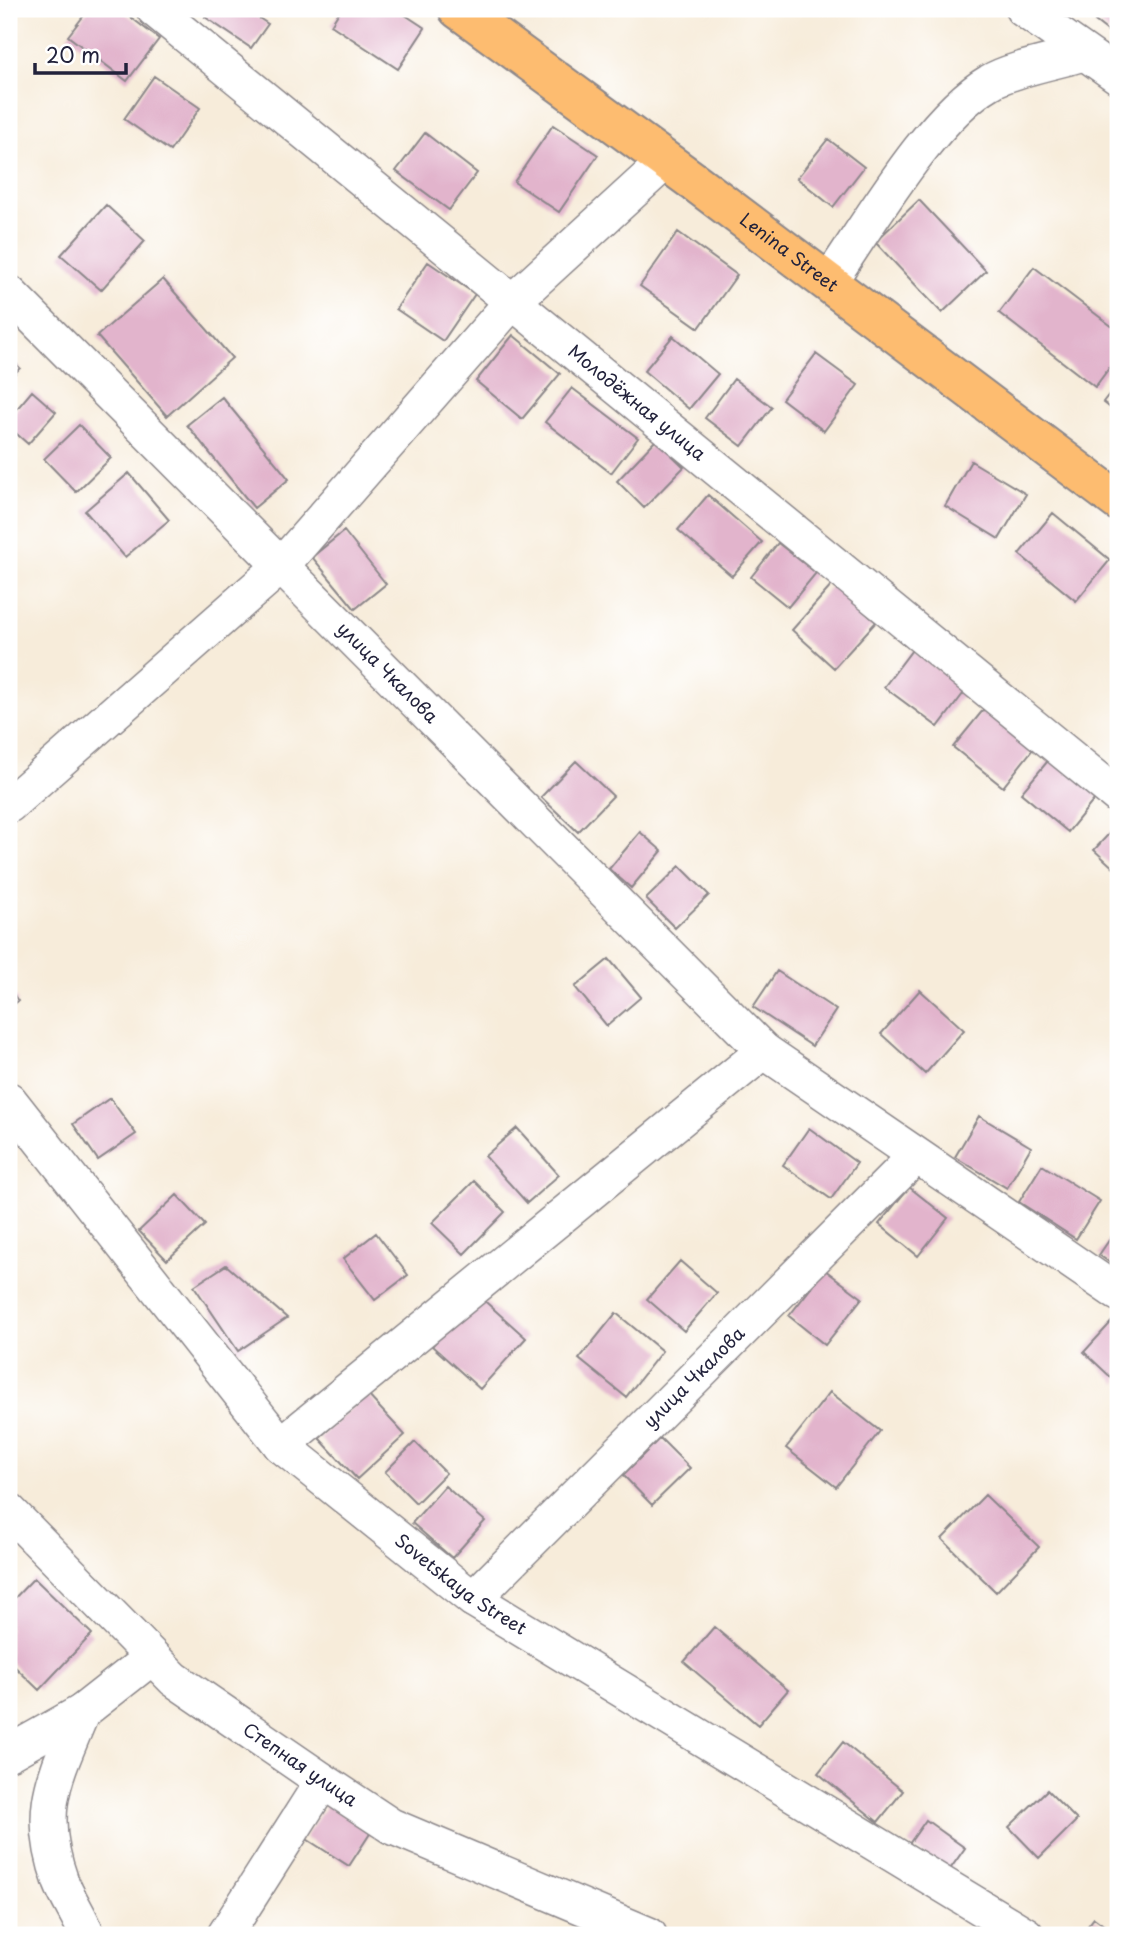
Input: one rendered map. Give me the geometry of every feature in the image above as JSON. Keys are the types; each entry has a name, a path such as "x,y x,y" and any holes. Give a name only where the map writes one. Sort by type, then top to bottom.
{"main road":[{"name":"Lenina Street","path":"458,9 666,161 1118,501"}],"street":[{"name":"Молодёжная улица","path":"154,9 1118,796"},
{"path":"1031,11 1083,53 1118,76"},
{"path":"828,283 935,130 960,104 991,81 1083,53"},
{"path":"9,805 281,566 512,302 666,161"},
{"name":"улица Чкалова","path":"9,293 764,1051 1118,1293"},
{"path":"281,1445 764,1051"},
{"name":"Sovetskaya Street","path":"9,1100 281,1445 473,1600 1026,1935"},
{"name":"улица Чкалова","path":"473,1600 916,1156"},
{"name":"Степная улица","path":"9,1511 174,1679 323,1781 391,1826 649,1935"},
{"path":"9,1753 82,1712 152,1657"},
{"path":"82,1712 51,1785 49,1807 51,1844 62,1884 87,1935"},
{"path":"225,1935 323,1781"}],"building":[{"path":"89,9 120,9 159,39 127,81 68,36"},
{"path":"210,9 245,9 268,24 251,48 205,17"},
{"path":"341,9 396,9 425,28 398,69 331,25"},
{"path":"1105,9 1118,9 1118,39 1095,21"},
{"path":"154,76 200,108 170,151 124,119"},
{"path":"553,125 598,155 559,212 514,182"},
{"path":"425,133 477,173 449,210 396,171"},
{"path":"828,139 864,167 833,207 797,178"},
{"path":"919,200 986,271 942,313 875,242"},
{"path":"106,205 145,241 101,290 61,255"},
{"path":"678,232 737,275 699,328 640,286"},
{"path":"428,262 475,294 443,341 396,309"},
{"path":"1034,267 1118,331 1118,356 1095,387 999,313"},
{"path":"163,279 232,358 167,416 97,336"},
{"path":"513,335 560,374 522,419 476,381"},
{"path":"673,336 718,374 689,409 644,371"},
{"path":"816,354 858,385 824,431 782,399"},
{"path":"9,357 20,368 9,379"},
{"path":"734,379 772,407 742,446 705,418"},
{"path":"1118,383 1118,414 1103,402"},
{"path":"572,388 638,438 611,473 545,422"},
{"path":"32,391 56,412 28,444 9,427 9,418"},
{"path":"222,397 289,479 254,508 187,425"},
{"path":"79,425 111,458 76,492 44,459"},
{"path":"656,440 684,467 644,508 617,481"},
{"path":"971,461 1026,494 999,539 945,506"},
{"path":"129,473 169,520 125,557 85,511"},
{"path":"708,495 762,542 732,576 678,530"},
{"path":"1053,513 1110,560 1076,601 1019,554"},
{"path":"344,531 386,584 355,609 312,557"},
{"path":"778,543 816,573 788,607 751,577"},
{"path":"833,584 876,622 834,668 792,630"},
{"path":"912,650 966,690 938,727 884,687"},
{"path":"984,709 1033,749 1003,787 953,747"},
{"path":"1052,756 1099,794 1068,832 1021,793"},
{"path":"576,761 613,796 578,832 541,797"},
{"path":"1118,824 1118,872 1094,850"},
{"path":"640,832 662,851 631,888 609,869"},
{"path":"680,866 709,895 675,928 646,899"},
{"path":"609,959 641,997 607,1026 575,987"},
{"path":"777,971 836,1010 812,1046 753,1007"},
{"path":"9,988 18,1001 9,1008"},
{"path":"920,990 964,1030 925,1074 881,1034"},
{"path":"110,1098 136,1134 98,1160 73,1124"},
{"path":"979,1116 1031,1147 1007,1188 955,1157"},
{"path":"517,1128 559,1175 527,1203 485,1156"},
{"path":"809,1128 857,1163 831,1199 783,1165"},
{"path":"1042,1165 1100,1201 1076,1239 1019,1202"},
{"path":"474,1181 505,1212 464,1254 432,1223"},
{"path":"909,1187 948,1218 918,1256 879,1224"},
{"path":"177,1195 205,1225 167,1260 139,1231"},
{"path":"1118,1227 1118,1268 1099,1255"},
{"path":"376,1233 408,1275 375,1300 343,1259"},
{"path":"680,1261 717,1293 684,1331 647,1299"},
{"path":"226,1265 287,1318 238,1351 194,1286"},
{"path":"825,1270 862,1298 825,1345 789,1316"},
{"path":"478,1295 526,1338 480,1389 432,1346"},
{"path":"616,1313 662,1351 626,1397 579,1359"},
{"path":"1116,1317 1118,1319 1118,1384 1084,1352"},
{"path":"830,1392 880,1431 836,1487 786,1448"},
{"path":"367,1394 405,1435 357,1479 319,1438"},
{"path":"660,1438 690,1468 652,1505 623,1475"},
{"path":"415,1442 446,1473 416,1503 385,1472"},
{"path":"445,1486 485,1521 452,1558 412,1523"},
{"path":"985,1495 1039,1547 996,1592 942,1539"},
{"path":"34,1578 92,1634 39,1690 9,1661 9,1604"},
{"path":"714,1627 788,1690 758,1725 684,1662"},
{"path":"843,1742 903,1791 878,1822 818,1773"},
{"path":"1047,1790 1077,1820 1039,1858 1009,1827"},
{"path":"327,1804 371,1832 349,1866 305,1838"},
{"path":"926,1820 965,1848 948,1872 909,1844"},
{"path":"1094,1918 1117,1935 1081,1935"}]}
